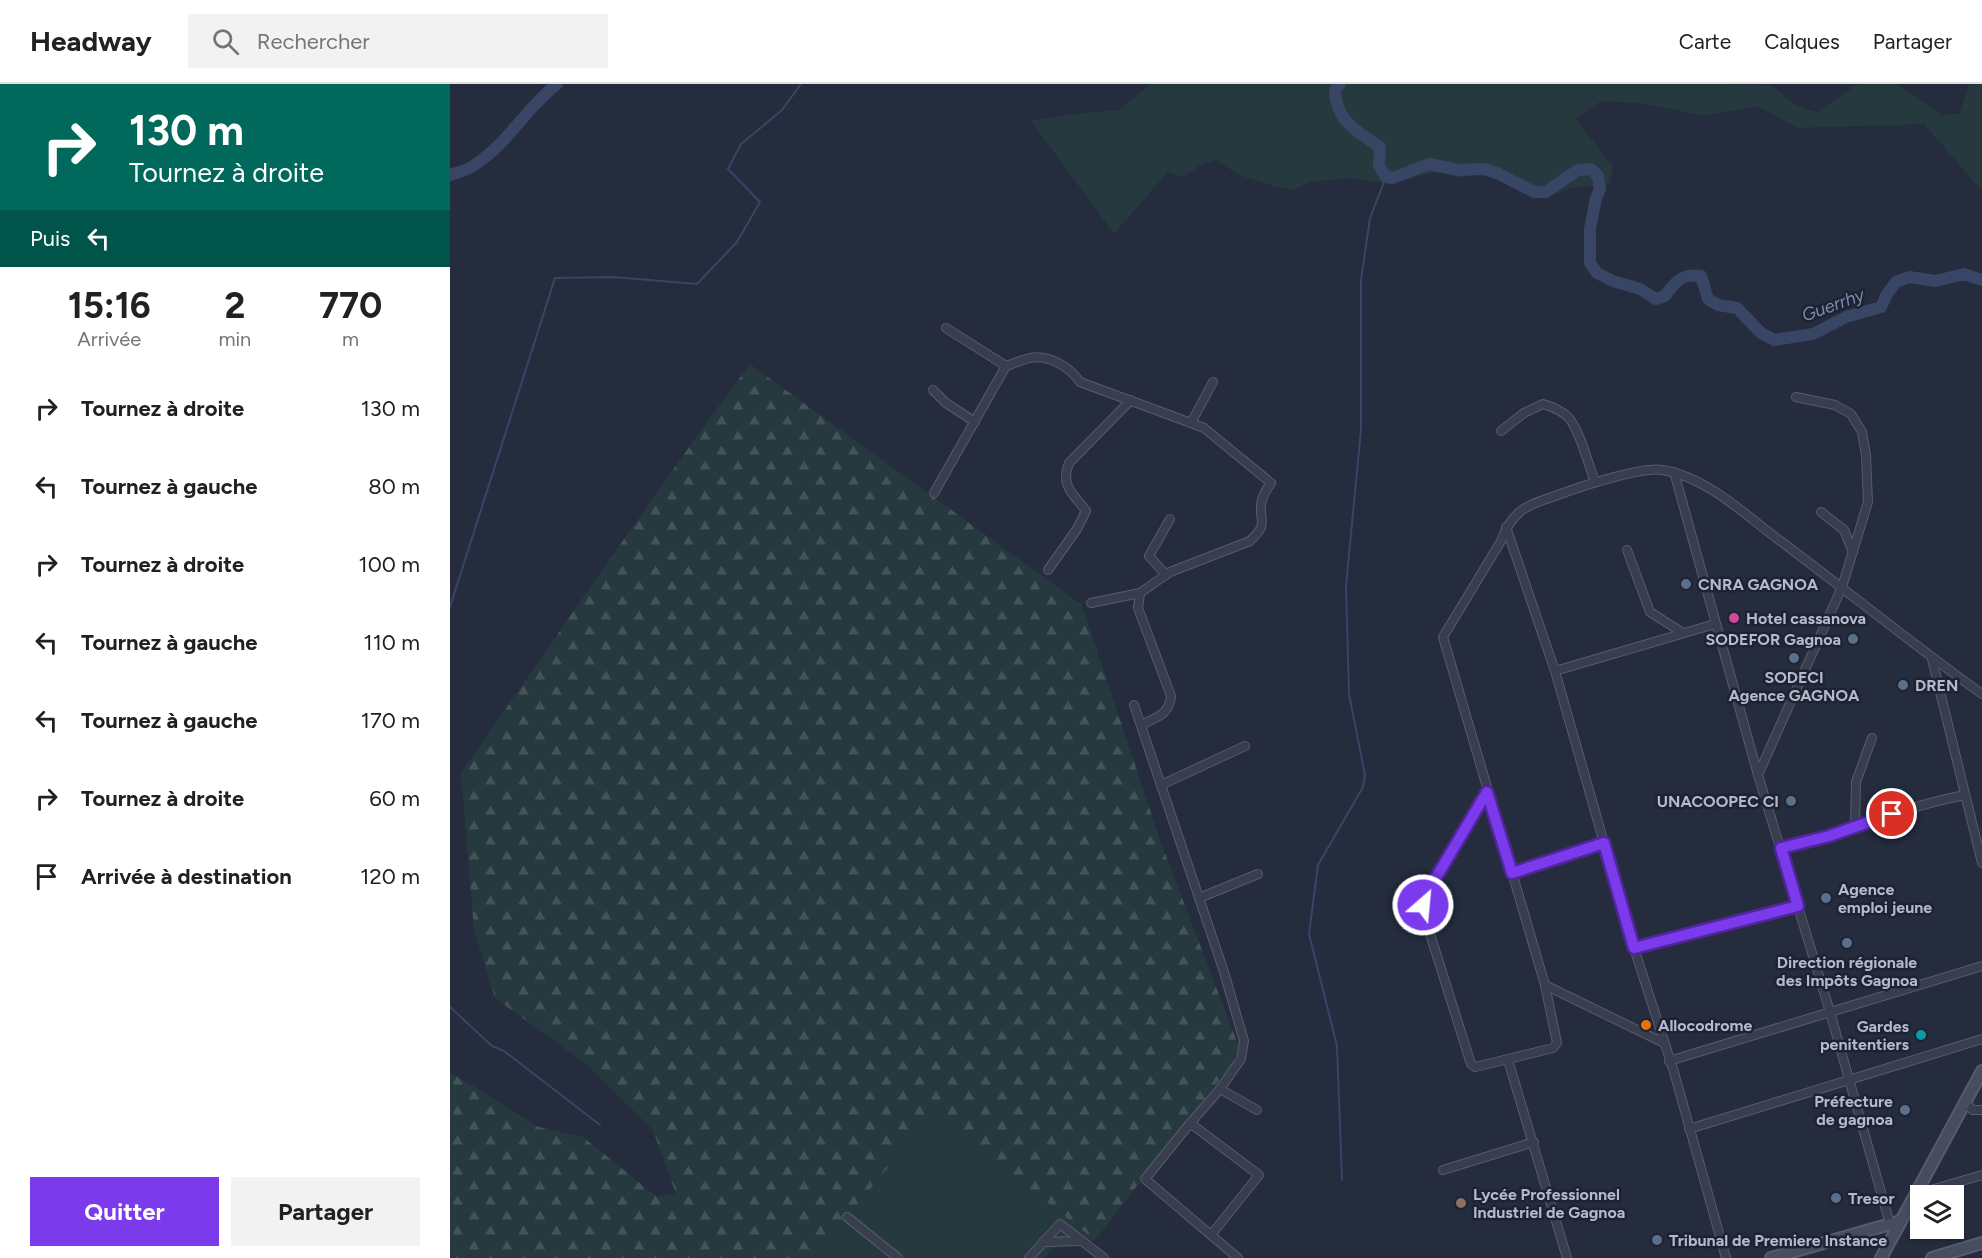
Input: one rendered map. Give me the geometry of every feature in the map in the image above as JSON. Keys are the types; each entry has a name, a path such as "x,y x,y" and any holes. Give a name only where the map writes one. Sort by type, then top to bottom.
{"main road":[{"path":"1922,1185 1982,1071"},
{"path":"1881,1258 1910,1206"},
{"path":"1771,1258 1901,1221"},
{"path":"1940,1257 1982,1243"}],"street":[{"path":"946,328 1006,366"},
{"path":"934,493 1006,366 1032,357 1059,362 1074,372 1080,382 1204,428 1271,483 1264,495 1261,507 1263,520 1260,531 1250,541 1166,575 1140,593 1091,603"},
{"path":"1191,423 1213,382"},
{"path":"933,390 946,403 975,422"},
{"path":"1758,775 1842,586 1868,502 1866,455 1862,432 1851,414 1835,405 1796,397"},
{"path":"1048,570 1077,529 1086,511 1068,487 1065,475 1070,463 1131,400"},
{"path":"1501,431 1533,408 1543,404 1555,408 1569,418 1573,425 1595,483"},
{"path":"1487,792 1425,896 1423,905 1425,918 1471,1064 1475,1067 1556,1046 1545,986 1443,637 1501,541 1506,526 1518,512 1595,483 1648,470 1660,469 1674,472 1705,485 1842,586 1932,659 1982,694"},
{"path":"1674,472 1758,775 1830,1012 1890,1224"},
{"path":"1821,512 1844,530 1853,552"},
{"path":"1166,575 1149,556 1170,519"},
{"path":"1506,526 1555,671 1726,1258"},
{"path":"1627,550 1650,612 1683,633"},
{"path":"1140,593 1138,608 1171,696 1170,705 1165,713 1141,725"},
{"path":"1555,671 1715,624"},
{"path":"1932,659 1982,863"},
{"path":"1134,705 1224,972 1244,1041 1241,1059 1220,1089 1145,1179 1238,1258"},
{"path":"1855,827 1856,782 1872,738"},
{"path":"1161,785 1245,746"},
{"path":"1781,848 1930,802 1965,795"},
{"path":"1512,873 1604,843"},
{"path":"1199,898 1258,874"},
{"path":"1634,948 1798,906"},
{"path":"1669,1061 1982,966"},
{"path":"1545,986 1664,1043"},
{"path":"1689,1129 1982,1039"},
{"path":"1508,1060 1568,1258"},
{"path":"1220,1089 1257,1110"},
{"path":"1964,1103 1973,1110 1982,1110"},
{"path":"1190,1123 1259,1175 1211,1235"},
{"path":"1443,1170 1533,1142"},
{"path":"1948,1185 1982,1175"},
{"path":"847,1217 898,1258"},
{"path":"1029,1258 1060,1224 1104,1258"},
{"path":"1043,1242 1082,1241"}],"green space":[{"path":"1151,84 1729,84 1773,86 1796,106 1817,112 1858,84 1897,84 1943,116 1960,113 1969,84 1982,84 1982,191 1924,124 1798,128 1757,106 1703,116 1647,104 1601,101 1576,119 1613,167 1609,184 1573,188 1547,196 1534,197 1494,176 1483,174 1459,178 1436,172 1398,182 1384,183 1348,178 1309,182 1294,190 1276,187 1239,175 1216,160 1199,166 1183,177 1168,172 1114,234 1031,121 1119,110"},
{"path":"750,364 1082,605 1160,840 1239,1047 1231,1065 1095,1240 933,1113 813,1258 450,1258 450,1072 539,1127 583,1137 657,1197 676,1194 653,1130 585,1063 495,998 474,930 461,773 612,556"},
{"path":"933,1113 1095,1240 1054,1248 1044,1258 813,1258"}],"waterway":[{"name":"Guerrhy","path":"450,175 470,168 498,146 536,103 557,84"},
{"path":"450,607 555,278 613,277 697,284 737,242 760,202 728,169 741,144 782,110 801,84"},
{"name":"Guerrhy","path":"1340,84 1335,90 1339,110 1349,124 1380,147 1379,166 1386,177 1393,178 1429,164 1459,170 1485,169 1534,192 1546,192 1578,170 1591,169 1598,176 1600,189 1590,229 1590,263 1597,273 1613,281 1640,289 1656,299 1665,296 1684,277 1701,276 1708,299 1718,305 1737,308 1761,333 1774,340 1813,334 1846,317 1881,307 1896,282 1909,277 1935,281 1964,274 1982,280"},
{"path":"1342,1180 1337,1046 1309,934 1318,865 1363,787 1365,775 1349,694 1346,586 1361,429 1361,280 1370,218 1386,177"},
{"path":"450,1007 492,1046 504,1051 600,1125"}],"place":[{"name":"CNRA GAGNOA","path":"1686,584"},
{"name":"Hotel cassanova","path":"1734,618"},
{"name":"SODEFOR Gagnoa","path":"1853,639"},
{"name":"SODECI Agence GAGNOA","path":"1794,658"},
{"name":"DREN","path":"1903,685"},
{"name":"UNACOOPEC CI","path":"1791,801"},
{"name":"Agence emploi jeune","path":"1826,898"},
{"name":"Direction régionale des Impôts Gagnoa","path":"1847,943"},
{"name":"Allocodrome","path":"1646,1025"},
{"name":"Gardes penitentiers","path":"1921,1035"},
{"name":"Préfecture de gagnoa","path":"1905,1110"},
{"name":"Tresor","path":"1836,1198"},
{"name":"Lycée Professionnel Industriel de Gagnoa","path":"1461,1203"},
{"name":"Tribunal de Premiere Instance","path":"1657,1240"}],"route":[{"path":"1423,905 1425,896 1487,792 1512,873 1604,843 1634,948 1798,906 1781,848 1829,836 1892,814"}]}
